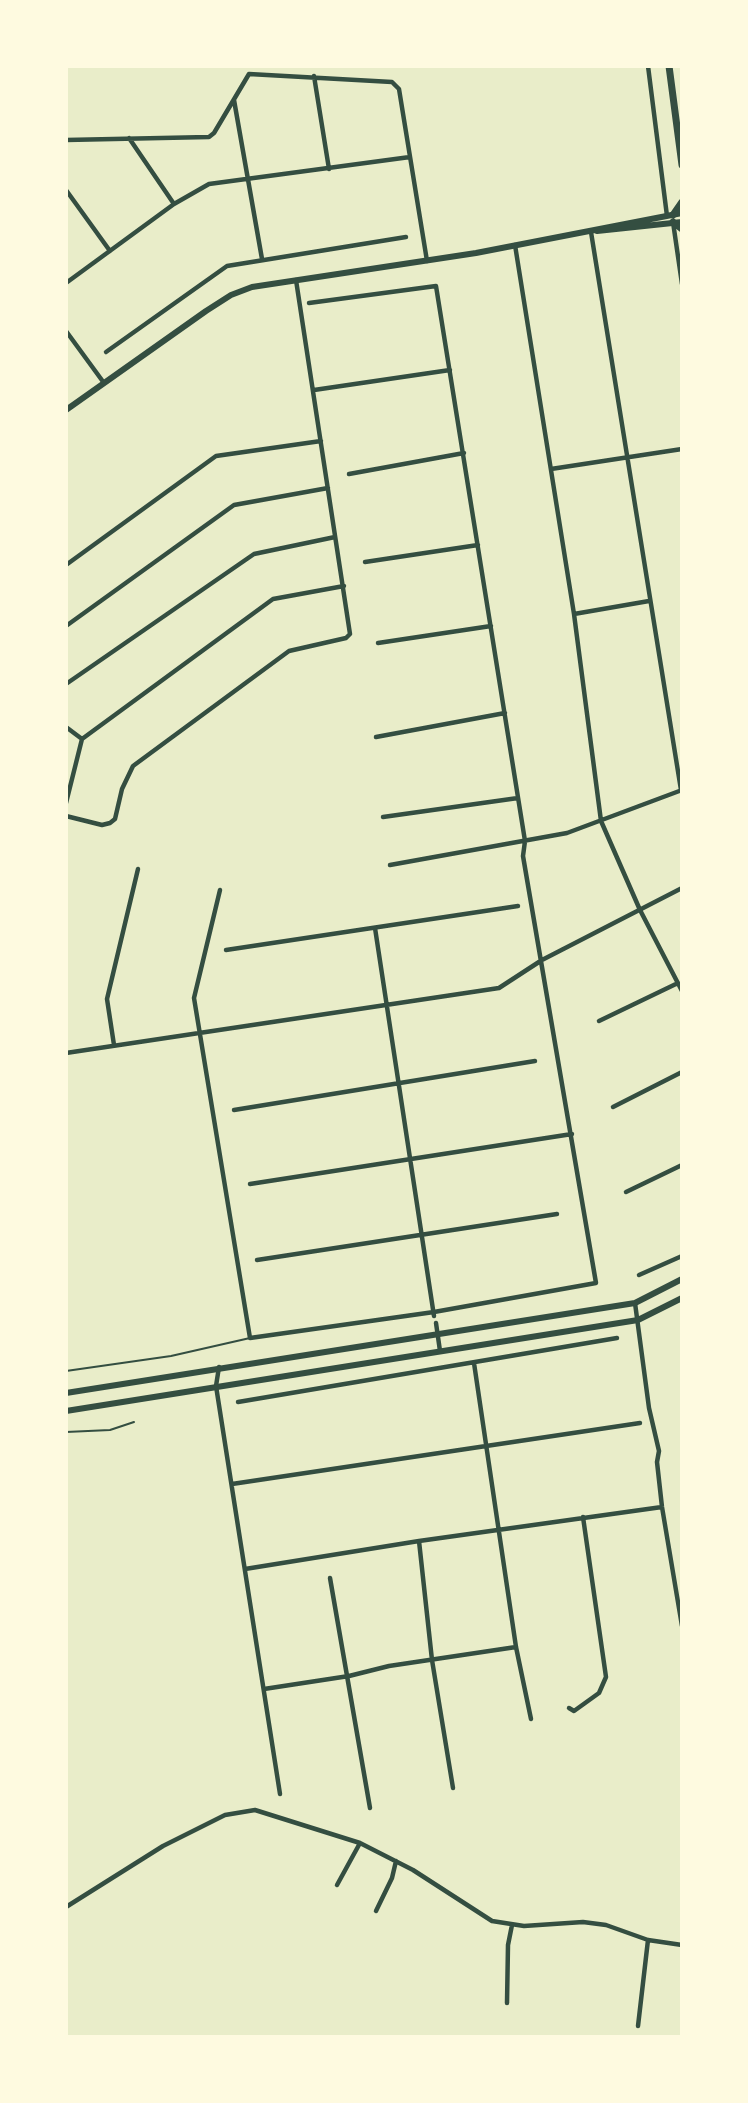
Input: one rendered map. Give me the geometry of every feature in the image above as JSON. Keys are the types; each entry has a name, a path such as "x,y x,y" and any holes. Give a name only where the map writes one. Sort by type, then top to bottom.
{"main road":[{"path":"669,66 682,165"},
{"path":"682,202 671,217 682,229"}],"street":[{"path":"648,66 682,284"},
{"path":"66,140 209,137 214,133 249,74 392,82 399,89 427,261"},
{"path":"314,76 329,169"},
{"path":"234,100 262,259"},
{"path":"129,138 174,204"},
{"path":"66,283 174,204 209,184 410,157"},
{"path":"66,190 110,251"},
{"path":"66,410 231,294 252,287 603,232 682,213"},
{"path":"671,217 682,222"},
{"path":"390,865 567,833 681,790 626,456 594,232"},
{"path":"106,352 227,266 406,237"},
{"path":"515,245 574,614 602,821 640,910 682,991"},
{"path":"66,816 102,825 115,819 127,776 133,766 289,651 346,638 350,629 296,280"},
{"path":"220,890 194,998 250,1338 434,1314 596,1284 523,856 525,842 436,286 309,303"},
{"path":"66,331 104,383"},
{"path":"314,390 450,370"},
{"path":"66,565 216,456 321,441"},
{"path":"550,469 682,448"},
{"path":"349,474 464,453"},
{"path":"66,626 234,505 328,488"},
{"path":"66,684 254,554 335,537"},
{"path":"365,561 478,545"},
{"path":"66,803 82,739 273,599 344,586"},
{"path":"574,614 649,601"},
{"path":"378,643 491,626"},
{"path":"376,737 505,713"},
{"path":"66,727 82,739"},
{"path":"383,817 518,798"},
{"path":"114,1045 107,999 138,869"},
{"path":"66,1053 499,988 542,960 682,888"},
{"path":"226,950 518,906"},
{"path":"375,928 434,1314"},
{"path":"599,1021 678,983"},
{"path":"234,1110 536,1061"},
{"path":"613,1107 682,1072"},
{"path":"250,1184 572,1134"},
{"path":"626,1192 682,1166"},
{"path":"257,1260 557,1214"},
{"path":"639,1275 682,1256"},
{"path":"66,1394 219,1367 635,1303 682,1279"},
{"path":"66,1411 638,1320 682,1298"},
{"path":"635,1303 649,1408 659,1456 657,1462 662,1507 682,1626"},
{"path":"435,1323 440,1351"},
{"path":"238,1402 617,1338"},
{"path":"474,1363 516,1647 531,1719"},
{"path":"219,1367 216,1386 280,1794"},
{"path":"232,1484 640,1423"},
{"path":"245,1569 418,1541 662,1507"},
{"path":"569,1707 574,1711 599,1693 606,1677 583,1517"},
{"path":"418,1541 432,1660 453,1788"},
{"path":"330,1578 349,1676 370,1808"},
{"path":"264,1689 349,1676 389,1666 516,1647"},
{"path":"66,1907 163,1846 225,1815 255,1810 360,1843 396,1861 492,1921 512,1925 544,1926 583,1922 606,1925 648,1940 682,1945"},
{"path":"337,1885 360,1843"},
{"path":"376,1911 392,1878 396,1861"},
{"path":"507,2003 508,1945 512,1925"},
{"path":"638,2026 648,1940"}],"lane":[{"path":"66,1371 171,1356 250,1338"},
{"path":"66,1432 110,1430 134,1422"}]}
